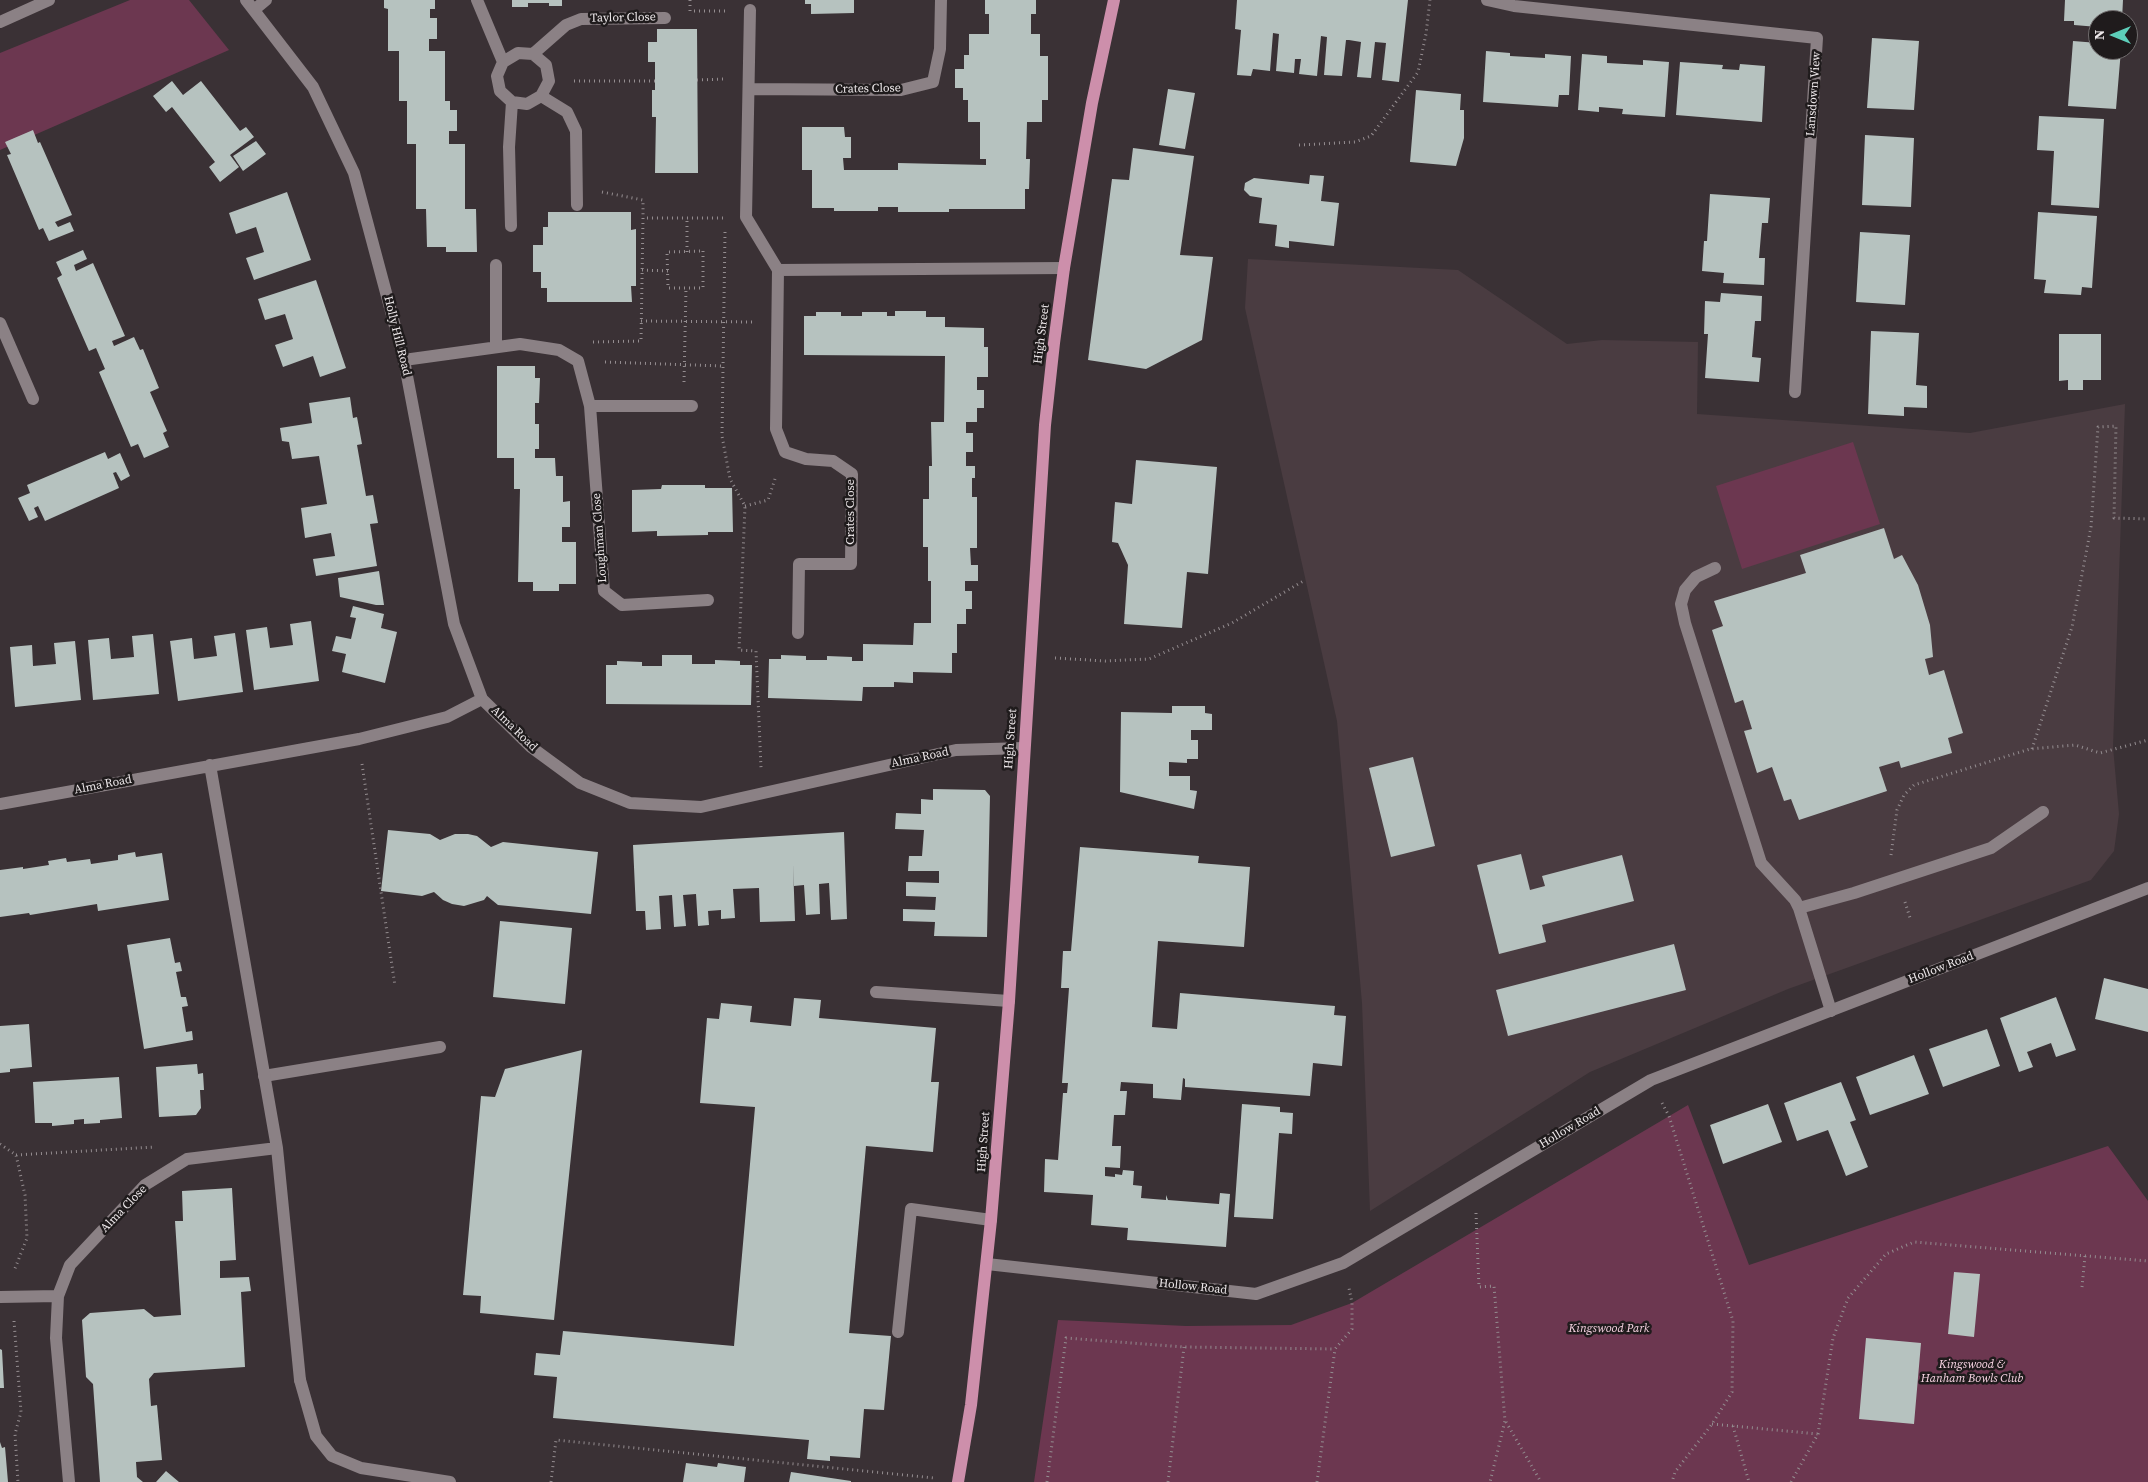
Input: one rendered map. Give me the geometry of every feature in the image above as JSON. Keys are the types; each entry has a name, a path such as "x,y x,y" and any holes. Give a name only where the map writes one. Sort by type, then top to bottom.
{"main road":[{"name":"High Street","path":"959,1481 971,1405 987,1264 1009,1001 1045,425 1064,268 1092,103 1114,0"}],"street":[{"path":"0,22 49,0"},
{"path":"250,5 266,0"},
{"path":"477,0 503,62"},
{"name":"Crates Close","path":"749,89 900,90 933,82 940,48 941,0"},
{"name":"Lansdown View","path":"1487,0 1514,6 1817,38 1795,392"},
{"name":"Holly Hill Road","path":"250,5 313,88 354,173 404,360 454,624 482,698"},
{"path":"750,10 746,217 778,270 776,429 785,452"},
{"name":"Taylor Close","path":"533,54 566,25 581,19 665,18"},
{"path":"518,53 533,54 546,65 548,81 541,96 527,104 512,102 500,91 497,76 503,62 518,53"},
{"path":"541,96 567,112 576,131 577,205"},
{"path":"511,226 509,147 512,102"},
{"path":"496,265 496,347"},
{"path":"778,270 1064,268"},
{"path":"0,323 33,399"},
{"path":"404,360 520,344 559,350 578,362"},
{"name":"Loughman Close","path":"578,362 590,406 604,591 622,605 708,600"},
{"path":"590,406 692,406"},
{"name":"Crates Close","path":"785,452 806,459 834,461 852,474 851,564 799,564 798,633"},
{"path":"1715,568 1696,577 1685,590 1681,604 1685,622 1761,863 1795,900 1799,908 1831,1011"},
{"name":"Alma Road","path":"0,804 210,764 359,739 447,717 482,698 531,748 580,783 630,803 701,807 956,750 1024,748"},
{"path":"210,764 277,1148 300,1380 316,1436 332,1456 361,1468 450,1482"},
{"path":"1799,908 1854,893 1991,848 2043,812"},
{"name":"Hollow Road","path":"987,1264 1256,1294 1343,1262 1651,1080 2148,888"},
{"path":"876,992 1009,1001"},
{"path":"264,1076 440,1047"},
{"name":"Alma Close","path":"69,1482 56,1338 58,1296 70,1265 145,1185 187,1159 277,1148"},
{"path":"898,1332 911,1209 991,1220"},
{"path":"0,1298 58,1296"}],"path":[{"path":"690,0 690,11 750,10"},
{"path":"1299,145 1355,142 1371,136 1418,72 1426,34 1430,0"},
{"path":"548,81 655,81"},
{"path":"577,187 643,200 641,341 588,342 578,362 722,366"},
{"path":"643,218 725,218 722,436 730,479 745,506 739,650 756,651 762,794"},
{"path":"687,218 687,252"},
{"path":"704,251 704,288 668,288 668,271 667,252 704,251"},
{"path":"642,270 668,271"},
{"path":"685,365 686,288"},
{"path":"641,321 777,322"},
{"path":"2032,749 2072,627 2091,527 2098,427 2116,426 2114,518 2148,519"},
{"path":"745,506 768,500 785,452"},
{"path":"1030,656 1105,661 1149,659 1232,623 1305,580"},
{"path":"359,739 395,986"},
{"path":"1911,921 1891,853 1894,823 1904,795 1914,785 2032,749 2075,745 2100,753 2148,740"},
{"path":"1651,1080 1669,1116 1733,1321 1732,1392 1712,1424 1675,1472 1672,1482"},
{"path":"0,1144 16,1155 170,1146 187,1159"},
{"path":"12,1277 27,1238 25,1195 16,1155"},
{"path":"1475,1184 1479,1287 1494,1286 1505,1421 1490,1482"},
{"path":"1791,1482 1818,1434 1833,1338 1848,1298 1886,1254 1914,1242 2148,1261"},
{"path":"2082,1287 2085,1256"},
{"path":"1317,1482 1335,1349 1352,1329 1352,1302 1343,1262"},
{"path":"13,1316 21,1412 15,1434 18,1482"},
{"path":"1047,1482 1066,1338 1184,1347 1335,1349"},
{"path":"1168,1482 1184,1347"},
{"path":"1505,1421 1541,1482"},
{"path":"1712,1424 1818,1434"},
{"path":"1733,1426 1750,1482"},
{"path":"551,1482 556,1440 959,1481"}],"shaded area":[{"path":"1248,259 1458,270 1567,344 1602,340 1698,342 1697,414 1970,433 2125,404 2113,747 2119,814 2114,851 2091,880 1788,989 1590,1072 1370,1211 1362,1003 1337,721 1245,308"}],"green space":[{"path":"130,0 189,0 229,50 0,150 0,53"},
{"path":"1853,442 1880,524 1742,569 1716,486"},
{"name":"Kingswood Park","path":"1688,1105 1749,1265 2108,1146 2148,1201 2148,1482 1034,1482 1058,1320 1186,1326 1291,1325 1352,1303"}],"building":[{"path":"384,0 435,0 435,9 430,9 430,18 437,18 437,39 429,39 429,51 445,51 445,101 450,101 450,110 457,110 457,131 449,131 449,144 465,144 465,209 476,209 477,252 446,252 446,247 427,247 426,209 416,209 416,144 407,144 407,101 399,101 399,51 388,51 388,9 384,8"},
{"path":"512,0 562,0 562,6 549,6 549,3 528,3 528,7 512,7"},
{"path":"805,0 854,0 854,13 811,14 811,4 805,4"},
{"path":"985,0 1036,0 1036,14 1031,14 1031,34 1040,34 1040,56 1048,56 1048,100 1042,100 1042,122 1027,122 1026,159 1030,159 1029,189 1025,189 1025,209 949,209 949,212 898,212 898,207 878,207 878,211 834,211 834,208 812,208 812,170 802,170 802,127 844,127 845,137 851,137 851,158 843,158 844,170 898,170 898,163 986,165 986,159 980,159 980,122 968,122 968,100 963,100 963,88 955,88 955,69 964,69 964,55 969,55 969,34 989,34 989,14 985,14"},
{"path":"1237,0 1408,0 1399,82 1382,80 1386,43 1375,42 1371,78 1357,77 1361,42 1349,40 1346,40 1342,76 1324,75 1327,37 1321,36 1317,76 1299,74 1301,59 1295,59 1294,73 1276,71 1279,34 1273,33 1270,71 1253,69 1251,76 1237,75 1241,30 1235,29"},
{"path":"2065,0 2123,0 2122,10 2088,10 2088,26 2074,25 2074,21 2064,21"},
{"path":"657,29 697,29 698,173 655,173 656,117 652,117 652,90 655,90 655,62 648,62 648,42 657,42"},
{"path":"1872,38 1919,41 1914,110 1867,108"},
{"path":"2073,41 2088,42 2088,60 2120,60 2116,109 2068,106"},
{"path":"1486,51 1510,53 1510,56 1545,58 1545,54 1571,56 1569,95 1559,95 1558,107 1483,102"},
{"path":"1582,54 1607,56 1607,63 1643,65 1643,60 1669,62 1665,117 1622,114 1623,109 1599,107 1599,112 1578,110"},
{"path":"1680,62 1723,65 1722,69 1739,70 1740,64 1765,66 1762,122 1676,115"},
{"path":"172,81 183,95 201,81 240,131 246,127 254,137 230,155 239,167 220,182 209,167 215,162 172,107 166,112 153,96"},
{"path":"1168,89 1195,93 1185,149 1159,145"},
{"path":"1416,90 1461,94 1460,110 1464,110 1464,138 1456,166 1410,162"},
{"path":"2039,116 2104,119 2099,208 2051,205 2054,151 2037,150"},
{"path":"33,130 72,215 55,222 58,227 70,222 74,231 49,241 43,228 39,230 7,155 11,154 5,142"},
{"path":"1865,135 1914,138 1911,207 1862,205"},
{"path":"256,141 266,154 243,171 233,156"},
{"path":"1133,148 1194,156 1180,255 1213,257 1202,340 1146,369 1088,360 1112,179 1129,180"},
{"path":"1310,175 1324,176 1321,201 1339,203 1334,246 1289,241 1289,248 1275,246 1277,225 1259,223 1262,198 1250,196 1244,190 1245,183 1254,178 1309,184"},
{"path":"287,192 311,260 254,280 246,258 264,252 256,227 236,234 229,213"},
{"path":"1710,194 1770,198 1768,223 1762,223 1759,258 1765,258 1764,285 1723,283 1724,273 1702,271 1704,241 1707,241"},
{"path":"548,212 631,212 631,230 636,229 636,286 631,286 632,302 547,302 547,288 541,288 541,272 533,272 533,245 543,245 543,227 548,227"},
{"path":"2038,212 2097,216 2092,288 2082,287 2081,295 2044,293 2046,280 2034,279"},
{"path":"1860,232 1910,235 1905,305 1856,302"},
{"path":"83,250 87,259 74,265 76,271 93,263 125,336 112,341 114,346 134,337 140,350 143,349 159,388 150,392 167,431 163,433 169,447 144,458 138,444 131,447 99,372 105,369 96,348 89,351 57,278 62,275 56,262"},
{"path":"316,280 346,368 320,377 313,356 283,367 275,345 293,339 285,314 265,320 258,299"},
{"path":"1721,293 1762,296 1761,321 1755,321 1752,357 1761,358 1759,382 1705,378 1708,334 1704,334 1705,301 1720,302"},
{"path":"895,311 926,311 926,317 945,317 945,327 984,328 984,347 988,347 988,377 977,377 977,390 984,390 984,408 977,408 977,422 966,422 966,433 973,433 973,452 966,452 966,466 975,466 975,478 972,478 972,497 977,497 977,548 970,548 971,565 978,565 978,581 965,581 965,591 972,591 972,609 966,609 966,624 957,624 957,653 952,653 952,673 913,672 913,683 894,682 894,687 863,687 862,701 768,698 769,659 781,659 781,655 806,656 806,660 827,660 827,656 852,657 852,661 863,661 863,644 913,645 914,623 931,623 931,581 928,581 928,547 923,547 923,499 929,499 929,466 932,466 931,422 944,422 945,356 804,355 804,316 816,316 816,312 841,312 841,316 862,316 862,312 887,312 887,316 895,316"},
{"path":"1871,331 1919,333 1916,385 1927,386 1927,408 1904,407 1904,416 1868,414"},
{"path":"2059,334 2101,334 2101,380 2083,380 2083,390 2068,390 2068,380 2059,381"},
{"path":"497,366 535,366 535,378 540,378 539,403 535,403 535,424 539,424 539,449 535,449 535,458 555,458 556,476 563,476 563,502 570,501 570,527 562,527 562,542 576,542 576,584 559,584 559,591 533,591 533,582 518,582 520,489 514,489 514,458 497,458"},
{"path":"350,397 353,418 357,417 362,444 357,445 366,496 373,495 378,523 370,524 377,566 316,576 313,559 335,556 331,533 305,538 301,508 327,504 319,456 292,459 289,442 282,441 280,428 312,423 309,403"},
{"path":"105,452 108,459 120,453 130,476 121,481 116,472 113,473 119,488 45,521 38,506 34,508 38,517 29,521 18,498 30,493 27,485"},
{"path":"1136,460 1217,467 1208,574 1187,572 1182,628 1124,624 1128,565 1118,543 1112,542 1115,502 1132,504"},
{"path":"662,485 705,485 705,488 732,488 733,532 708,532 708,535 657,536 657,531 632,532 632,490 661,489"},
{"path":"1884,528 1894,559 1902,555 1918,585 1930,625 1933,657 1925,659 1929,675 1944,670 1963,733 1948,738 1952,753 1901,768 1899,761 1879,767 1887,791 1799,820 1791,799 1784,801 1772,767 1757,773 1744,731 1752,729 1743,700 1735,703 1712,630 1723,626 1714,601 1806,573 1800,555"},
{"path":"379,571 384,605 340,597 338,578"},
{"path":"353,606 384,614 381,628 397,632 385,683 342,672 346,654 332,651 336,636 351,639 356,618 350,617"},
{"path":"311,621 319,681 254,690 246,630 267,627 270,648 293,645 290,624"},
{"path":"235,633 243,692 178,701 170,641 192,638 194,659 217,656 214,636"},
{"path":"153,634 159,694 93,700 88,640 109,638 111,659 134,657 132,636"},
{"path":"75,641 81,700 15,707 10,647 32,645 33,666 56,664 54,643"},
{"path":"662,655 692,655 692,664 715,664 715,660 740,661 740,665 752,665 751,705 606,704 606,665 617,665 617,661 642,662 642,666 662,666"},
{"path":"1172,706 1205,706 1205,713 1212,714 1212,730 1191,730 1191,740 1198,740 1198,759 1187,759 1187,763 1169,762 1169,776 1190,776 1190,790 1197,791 1194,809 1120,792 1121,712 1172,713"},
{"path":"1413,757 1435,846 1391,857 1369,768"},
{"path":"933,789 985,790 990,796 987,937 934,936 935,922 903,921 903,909 935,910 936,897 906,896 906,882 939,883 939,871 908,871 909,856 922,856 924,830 895,829 896,813 921,814 921,799 933,800"},
{"path":"388,830 430,834 440,840 455,834 468,834 477,836 491,847 503,842 598,852 591,914 498,905 487,896 484,900 464,906 443,900 434,892 422,896 381,891"},
{"path":"844,832 847,919 831,920 829,883 819,884 820,914 806,915 804,885 794,886 793,864 795,921 760,922 759,888 733,889 735,918 721,919 721,910 708,911 709,925 698,926 696,894 683,895 686,926 674,927 672,895 659,896 661,929 646,930 645,911 636,911 633,845"},
{"path":"1080,847 1199,856 1198,863 1250,867 1244,947 1158,941 1152,1027 1177,1029 1180,993 1335,1006 1334,1015 1346,1016 1342,1066 1313,1063 1310,1096 1185,1087 1185,1079 1183,1078 1181,1100 1153,1098 1153,1084 1121,1082 1120,1091 1127,1091 1125,1115 1114,1115 1112,1146 1121,1146 1120,1168 1105,1167 1105,1176 1115,1177 1115,1174 1122,1175 1123,1170 1134,1171 1133,1185 1142,1186 1141,1198 1166,1200 1166,1195 1168,1200 1219,1204 1220,1193 1230,1194 1226,1247 1127,1240 1128,1228 1091,1225 1093,1195 1044,1192 1045,1159 1058,1160 1063,1093 1067,1093 1068,1083 1062,1083 1069,988 1061,988 1063,951 1071,951"},
{"path":"135,852 136,857 162,853 169,900 98,911 97,904 30,915 29,913 0,917 0,870 49,865 48,861 66,858 67,862 90,859 91,864 118,860 118,855"},
{"path":"1521,854 1530,890 1545,886 1542,876 1622,855 1634,901 1542,925 1546,942 1499,954 1477,865"},
{"path":"500,921 572,928 565,1004 493,997"},
{"path":"170,938 175,963 180,962 182,971 176,972 181,997 186,997 188,1006 182,1007 186,1032 192,1031 193,1040 144,1049 127,945"},
{"path":"1674,944 1686,990 1508,1036 1496,990"},
{"path":"2104,978 2148,989 2148,1032 2095,1019"},
{"path":"2056,997 2076,1050 2056,1057 2051,1043 2027,1052 2033,1067 2019,1072 2000,1018"},
{"path":"794,998 821,1000 819,1018 936,1028 931,1082 939,1082 933,1152 866,1146 849,1333 891,1336 884,1410 864,1409 860,1458 830,1456 830,1461 807,1459 809,1440 553,1418 557,1377 534,1375 536,1353 560,1355 563,1331 734,1346 755,1107 700,1103 707,1018 719,1019 721,1003 752,1006 750,1022 791,1026"},
{"path":"29,1024 32,1067 10,1069 10,1072 0,1073 0,1026"},
{"path":"1987,1029 2000,1066 1943,1087 1929,1049"},
{"path":"582,1050 554,1320 480,1313 481,1296 463,1295 481,1096 495,1097 505,1069"},
{"path":"1914,1055 1929,1094 1870,1115 1856,1077"},
{"path":"197,1064 198,1074 203,1073 204,1090 200,1090 201,1108 196,1115 159,1117 156,1067"},
{"path":"119,1077 122,1118 100,1120 100,1123 84,1124 84,1119 74,1120 74,1124 52,1126 52,1123 35,1123 33,1082"},
{"path":"1841,1082 1856,1120 1850,1122 1868,1167 1846,1176 1828,1130 1797,1141 1784,1103"},
{"path":"1242,1104 1280,1107 1280,1112 1293,1113 1292,1134 1279,1133 1273,1219 1234,1217"},
{"path":"1768,1104 1782,1142 1723,1164 1710,1125"},
{"path":"232,1188 236,1260 220,1261 220,1278 249,1277 251,1291 241,1292 245,1367 154,1373 149,1379 151,1406 157,1405 162,1460 136,1462 137,1477 143,1482 100,1482 93,1384 86,1377 82,1320 90,1313 144,1309 154,1317 181,1315 175,1221 183,1221 182,1191"},
{"path":"1954,1272 1980,1274 1974,1337 1948,1334"},
{"path":"1866,1338 1921,1343 1914,1424 1859,1419"},
{"path":"0,1349 2,1350 4,1388 0,1388"},
{"path":"0,1442 2,1448 5,1447 8,1482 0,1482"},
{"path":"686,1463 717,1467 718,1463 746,1467 744,1482 683,1482"},
{"path":"166,1471 179,1482 156,1482"},
{"path":"791,1472 851,1481 851,1482 789,1482"}],"park label":[{"name":"Kingswood & Hanham Bowls Club","path":"1972,1372"}]}
